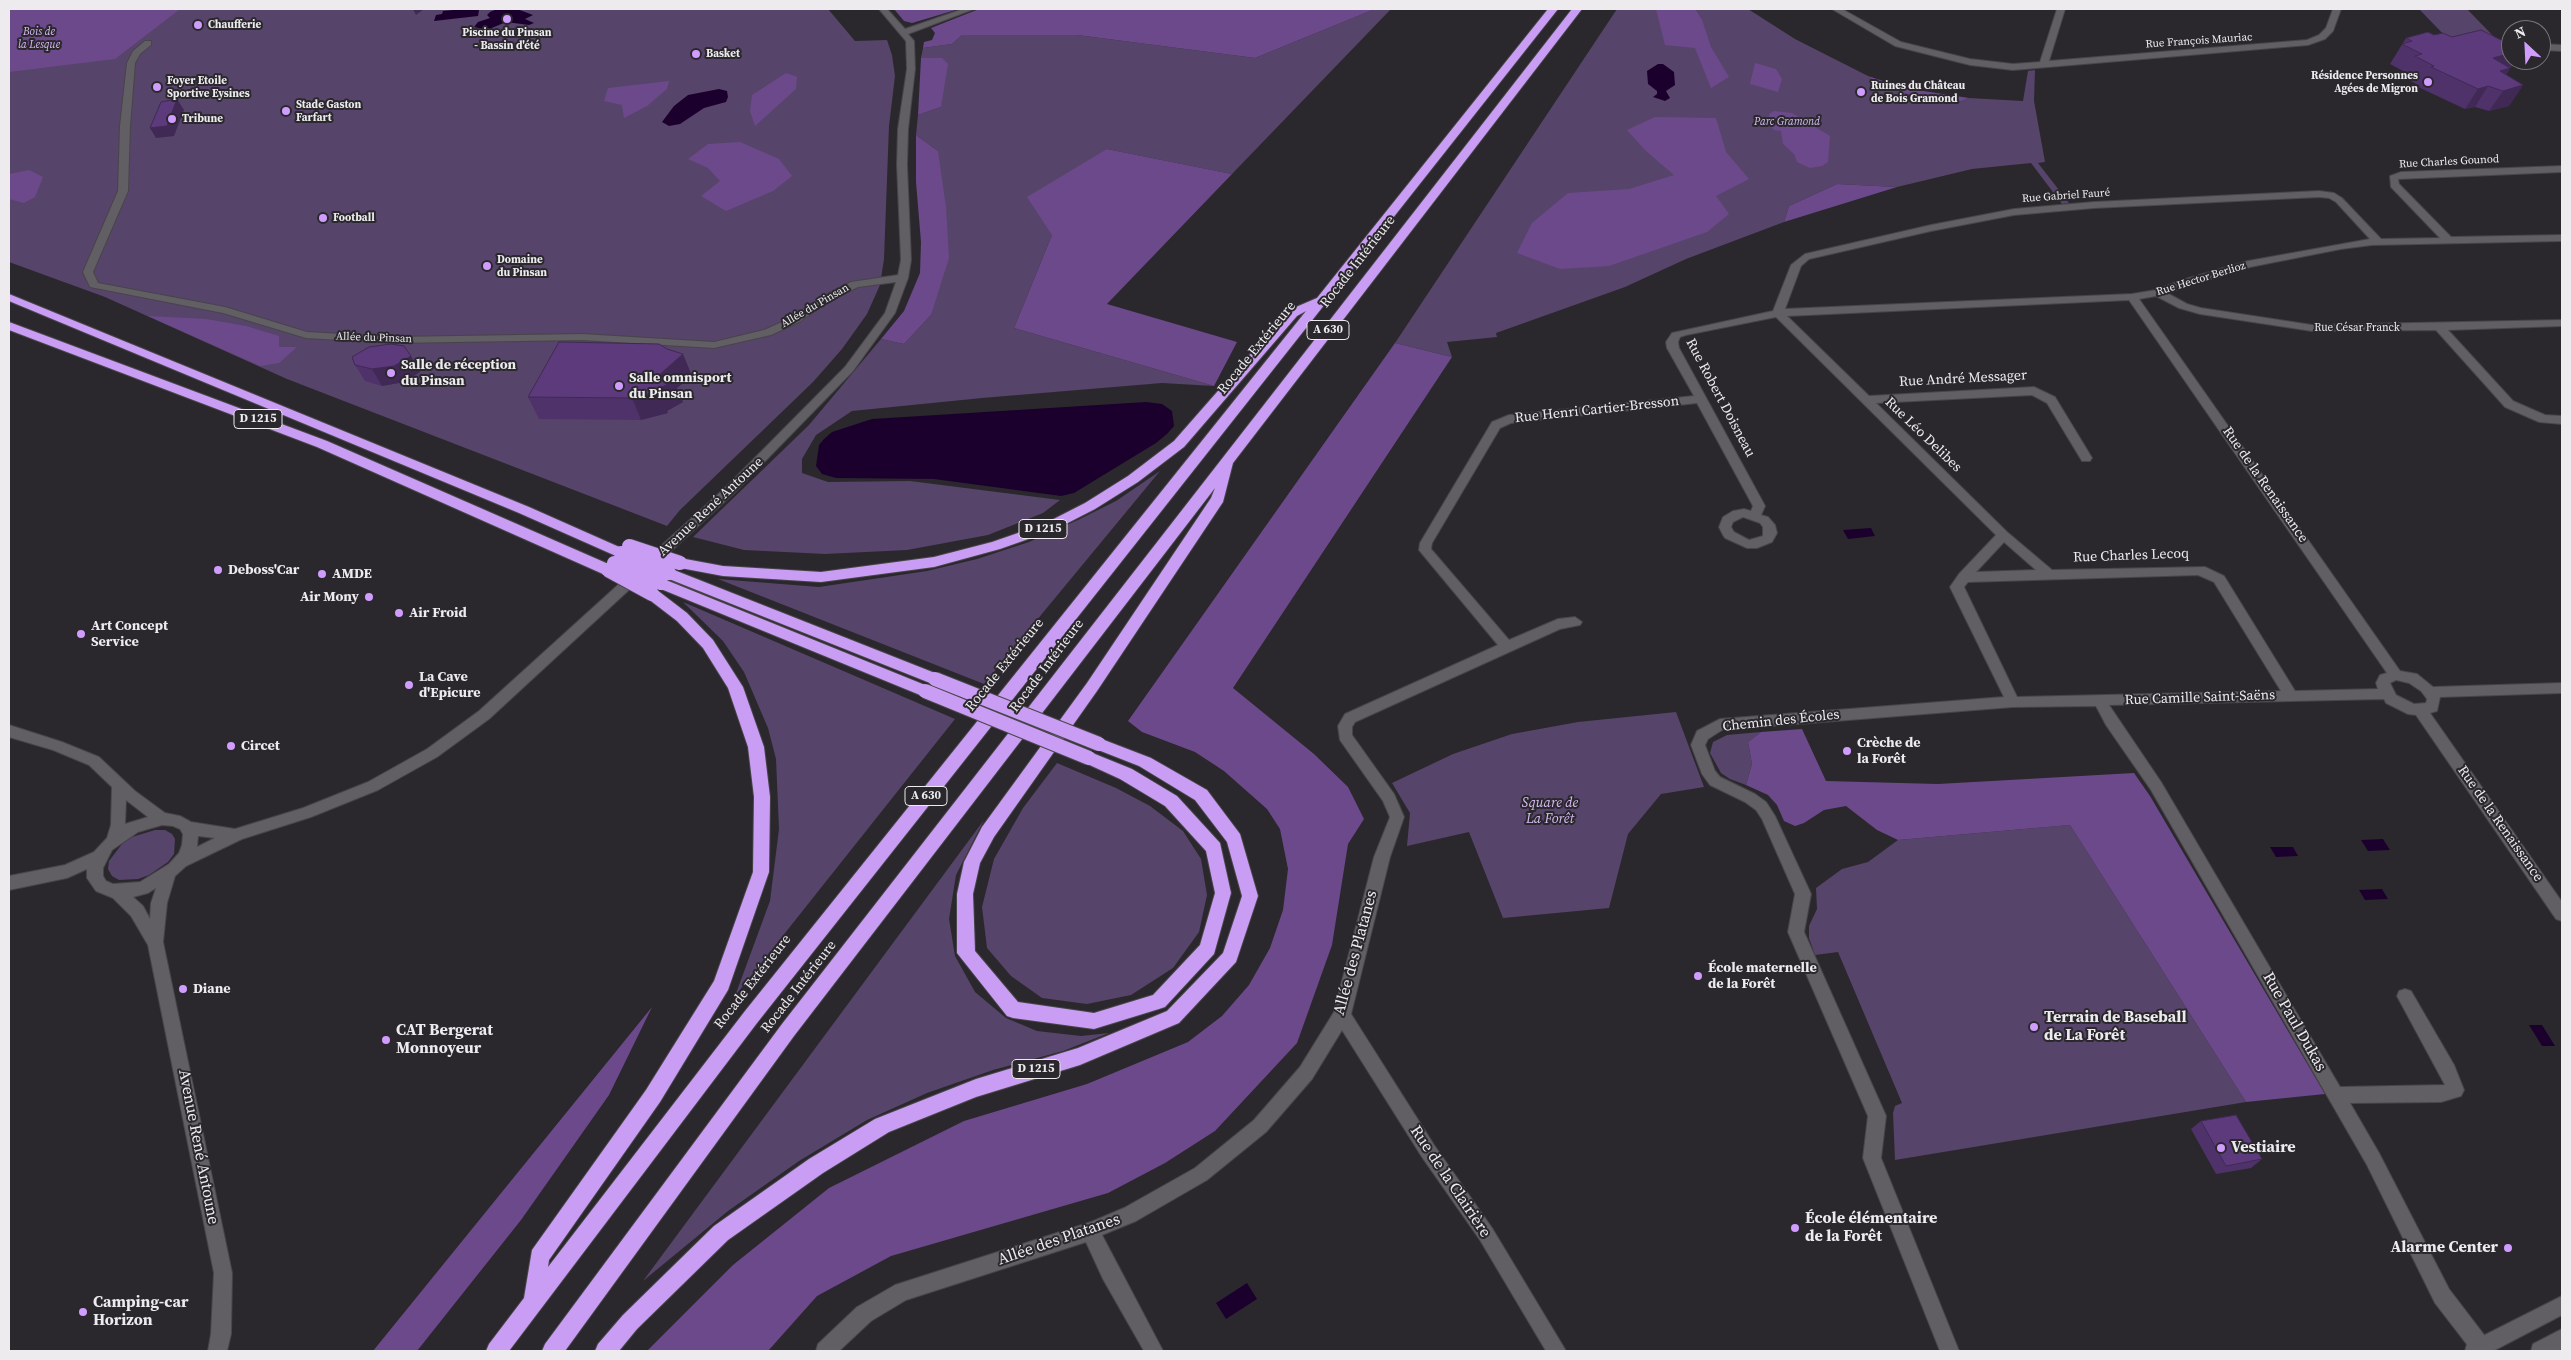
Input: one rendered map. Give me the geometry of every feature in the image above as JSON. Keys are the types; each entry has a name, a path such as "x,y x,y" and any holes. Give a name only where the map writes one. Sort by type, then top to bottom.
{"highway":[{"name":"Rocade Extérieure","path":"496,1351 757,1009 1553,9"},
{"name":"Rocade Intérieure","path":"552,1351 788,1030 1577,9"},
{"name":"D 1215","path":"9,297 524,510 618,558 661,583"},
{"name":"D 1215","path":"9,326 322,444 502,523 618,558 680,563 723,571 821,576 934,562 996,546 1049,526 1090,506 1133,479 1179,444 1293,313 1324,297"},
{"path":"618,558 661,583 930,685 1094,751 1126,774 1171,801 1214,848 1223,893 1208,949 1159,1001 1094,1021 1013,1010 966,953 965,894 972,862 988,832 1092,687 1218,499 1231,455"},
{"path":"534,1300 539,1257 653,1096 722,984 761,872 762,797 756,747 734,687 708,644 682,617 661,583"},
{"name":"D 1215","path":"605,1351 630,1322 721,1233 816,1166 882,1126 976,1088 1080,1056 1172,1017 1230,957 1250,896 1234,839 1201,795 1145,762 1094,751"}],"street":[{"path":"883,9 905,32 970,9"},
{"name":"Rue François Mauriac","path":"1836,9 1884,38 1932,54 1990,66 2013,67 2308,42 2322,37 2330,29 2337,9"},
{"path":"2043,65 2061,9"},
{"name":"Avenue René Antoune","path":"180,862 238,834 306,813 372,786 432,753 484,715 581,628 798,423 864,351 890,313 903,278 906,234 902,165 903,129 911,61 910,40 905,32"},
{"name":"Allée du Pinsan","path":"148,43 136,54 131,64 125,126 123,191 88,272 94,285 225,310 306,335 394,340 582,337 714,345 767,333 795,320 827,298 856,284 903,278"},
{"name":"Rue Charles Gounod","path":"2449,241 2394,185 2393,178 2402,176 2562,169"},
{"name":"Rue Gabriel Fauré","path":"1778,313 1796,265 1805,257 1932,228 2014,212 2094,205 2319,194 2330,195 2339,200 2378,242"},
{"name":"Rue Hector Berlioz","path":"1778,313 2132,297 2158,293 2186,282 2248,264 2341,246 2378,242 2562,238"},
{"name":"Rue César Franck","path":"2158,293 2184,306 2200,311 2274,324 2312,328 2439,328 2562,323"},
{"name":"Rue de la Renaissance","path":"2132,297 2396,675"},
{"name":"Rue Robert Doisneau","path":"1756,515 1759,506 1672,342 1676,336 1683,332 1778,313"},
{"name":"Rue Léo Delibes","path":"1778,313 2003,535 2050,575"},
{"path":"2439,328 2509,404 2543,419 2562,420"},
{"name":"Rue André Messager","path":"1866,400 2034,391 2051,400 2086,458"},
{"name":"Rue Henri Cartier-Bresson","path":"1508,647 1425,550 1426,543 1496,425 1509,419 1702,399"},
{"path":"2003,535 1964,577 1958,588 2013,702"},
{"name":"Rue Charles Lecoq","path":"1964,577 2200,570 2219,579 2291,696"},
{"path":"1508,647 1558,624 1575,622"},
{"name":"Allée des Platanes","path":"825,1351 864,1314 902,1292 1091,1232 1167,1196 1233,1150 1285,1100 1306,1073 1342,1015 1382,857 1397,817 1389,798 1345,736 1345,726 1350,718 1508,647"},
{"path":"2396,675 2420,682 2431,692 2434,698 2432,707 2421,710 2398,704 2387,694 2384,688 2385,679 2396,675"},
{"path":"2431,692 2562,688"},
{"name":"Rue Camille Saint-Saëns","path":"2013,702 2387,694"},
{"name":"Rue Paul Dukas","path":"2100,701 2110,721 2156,786 2373,1159 2442,1296 2480,1350"},
{"name":"Chemin des Écoles","path":"1949,1351 1872,1158 1876,1116 1796,932 1803,894 1768,816 1750,798 1715,781 1709,774 1698,745 1702,735 1720,725 2013,702"},
{"name":"Rue de la Renaissance","path":"2421,710 2562,914"},
{"path":"9,731 57,746 94,761 119,785 162,819"},
{"path":"114,840 118,824 119,785"},
{"path":"9,884 49,876 98,857 114,840 133,827 162,819 175,820 187,828 190,834 190,845 180,862 168,874 143,888 117,891 101,886 95,878 98,857"},
{"name":"Avenue René Antoune","path":"187,828 238,834"},
{"name":"Avenue René Antoune","path":"168,874 159,903 156,944 222,1273 221,1334 217,1351"},
{"path":"49,876 95,878"},
{"name":"Avenue René Antoune","path":"117,891 137,911 156,944"},
{"path":"2336,1095 2442,1094 2455,1090 2450,1076 2406,996"},
{"name":"Rue de la Clairière","path":"1342,1015 1428,1151 1486,1234 1557,1351"},
{"path":"1091,1232 1110,1272 1154,1351"},
{"path":"2480,1350 2562,1305"},
{"path":"2540,1351 2562,1338"}],"green space":[{"name":"Domaine du Pinsan","path":"9,9 828,9 855,41 887,40 892,55 895,76 889,126 884,259 880,285 867,314 842,349 813,382 680,510 667,526 287,379 105,297 9,262"},
{"name":"Bois de la Lesque","path":"9,9 180,9 115,59 9,72"},
{"path":"894,9 959,9 912,23 904,21"},
{"path":"979,9 1375,9 1255,58 1077,35 962,35 952,44 923,48 924,42 932,40 935,33 931,28"},
{"path":"1375,9 1391,9 1232,174 1107,149 1052,235 1014,328 1214,386 1162,383 852,411 816,435 802,459 802,473 828,482 910,481 1060,500 1043,513 988,535 907,550 825,554 744,550 693,537 809,425 881,339 904,344 931,315 938,151 916,135 918,115 941,107 942,58 921,58 923,48 952,44 962,35 1077,35 1255,58"},
{"name":"Parc Gramond","path":"1617,9 1748,9 1795,39 1868,76 1882,87 1957,103 1969,98 2023,101 2028,71 2035,70 2034,101 2045,162 2038,163 2069,203 2062,204 2031,163 1972,169 1897,187 1837,184 1789,206 1784,222 1686,259 1625,287 1496,333 1497,337 1447,342 1452,357 1395,343"},
{"path":"1656,9 1695,9 1702,20 1711,47 1729,77 1711,88 1695,48 1665,45"},
{"path":"2419,9 2467,9 2499,42 2448,39"},
{"path":"921,58 942,58 948,64 941,107 918,115"},
{"path":"1755,63 1776,69 1782,79 1778,92 1750,84"},
{"path":"786,73 797,77 796,89 755,126 750,111 752,95"},
{"path":"1868,76 1904,88 1969,98 1957,103 1923,97 1882,87"},
{"path":"669,81 667,89 647,106 624,118 622,105 604,101 608,88"},
{"path":"1774,111 1792,113 1830,136 1828,162 1822,166 1810,168 1797,162 1794,154 1783,144 1781,131 1774,130 1770,126 1769,114"},
{"path":"1655,117 1716,118 1726,152 1749,179 1716,196 1729,214 1707,232 1609,266 1560,269 1517,253 1532,223 1568,193 1629,189 1674,175 1646,151 1627,130"},
{"path":"916,135 938,151 946,207 949,258 931,315 904,344 881,339 904,311 920,273 921,242 916,182"},
{"path":"740,142 779,159 792,176 773,191 726,211 701,196 720,181 708,168 688,159 708,144"},
{"path":"1107,149 1232,174 1107,304 1237,342 1214,386 1014,328 1052,235 1027,197"},
{"path":"29,170 43,177 35,197 24,203 9,199 9,174"},
{"path":"1837,184 1897,187 1784,222 1789,206"},
{"path":"148,316 206,319 246,326 279,336 279,347 297,347 279,363 260,366"},
{"path":"1395,343 1452,357 1233,688 1314,754 1348,787 1364,819 1348,844 1332,945 1297,1043 1215,1131 1165,1163 1108,1193 891,1256 817,1296 768,1351 647,1351 733,1265 829,1188 964,1121 1087,1084 1188,1042 1222,1016 1249,985 1270,948 1283,910 1288,869 1280,829 1267,809 1224,771 1195,752 1142,732 1128,721"},
{"path":"1160,471 984,684 718,579 819,587 927,571 977,559 1029,542 1078,520 1116,501"},
{"path":"683,602 955,719 735,996 770,901 779,829 776,759 768,728 744,672 723,641"},
{"name":"Square de La Forêt","path":"1676,712 1704,787 1661,794 1628,834 1609,908 1503,918 1469,832 1407,846 1410,813 1392,783 1453,754 1512,734 1578,722"},
{"path":"1802,729 1826,781 1938,784 2134,773 2150,796 2325,1094 2246,1102 2070,825 1898,840 1877,830 1846,806 1824,810 1804,823 1795,826 1784,821 1777,805 1768,795 1746,785 1752,764 1748,742 1761,732"},
{"path":"1761,732 1748,742 1752,764 1746,785 1730,779 1721,773 1710,753 1713,742 1727,735"},
{"path":"1057,763 1116,788 1150,806 1183,831 1201,859 1207,895 1199,932 1173,968 1131,995 1087,1004 1042,998 1011,976 987,948 982,907 994,859 1023,808"},
{"path":"984,820 956,875 949,919 955,956 975,992 1006,1018 1037,1031 1081,1036 1109,1033 1063,1051 993,1070 927,1093 867,1120 799,1161 728,1211 643,1281"},
{"name":"Terrain de Baseball de La Forêt","path":"2070,825 2246,1102 1895,1160 1893,1113 1895,1106 1902,1103 1838,952 1815,955 1809,938 1809,926 1817,909 1816,888 1842,869 1868,862 1898,840"},
{"path":"155,830 165,830 172,834 175,839 174,854 168,862 149,875 138,879 119,880 112,876 108,869 109,861 122,844 132,837"},
{"path":"652,1007 609,1095 521,1220 417,1351 373,1351"}],"shaded area":[{"name":"Piscine du Pinsan - Bassin d'été","path":"497,9 517,9 533,15 525,19 534,23 529,25 506,22 487,30 474,27 478,22 490,18 487,15"},
{"path":"479,10 478,16 434,21 436,15 442,14 443,11"},
{"path":"1658,64 1663,64 1674,72 1675,85 1666,91 1670,98 1665,101 1653,97 1657,94 1657,91 1648,84 1647,71"},
{"path":"719,89 727,91 728,97 726,102 704,108 680,124 669,126 662,122 674,106 688,95"},
{"path":"1146,402 1162,404 1172,411 1174,426 1167,434 1156,443 1074,493 1061,496 934,479 836,478 822,474 816,466 819,445 832,432 872,419"},
{"path":"1871,528 1875,536 1848,539 1843,530"},
{"path":"2383,839 2390,850 2368,851 2361,840"},
{"path":"2270,847 2293,847 2298,856 2276,857"},
{"path":"2382,889 2388,899 2365,900 2359,890"},
{"path":"2529,1025 2542,1025 2555,1046 2542,1046"},
{"path":"1247,1283 1257,1299 1226,1319 1216,1303"}],"building":[{"path":"2481,30 2501,40 2501,56 2493,58 2501,63 2501,70 2503,70 2500,71 2523,85 2503,91 2488,86 2478,89 2431,67 2434,66 2415,56 2422,54 2402,44 2412,41 2406,38 2428,32 2434,35 2443,33 2452,37"},
{"path":"177,99 167,126 150,128 161,102"},
{"path":"559,342 659,344 667,349 683,354 658,376 674,381 658,389 659,391 632,398 528,397"},
{"path":"391,344 404,346 411,356 394,366 372,369 355,365 352,357 369,347"},
{"path":"2236,1115 2262,1159 2226,1166 2201,1121"}],"place":[{"name":"Piscine du Pinsan - Bassin d'été","path":"507,19"},
{"name":"Chaufferie","path":"198,25"},
{"name":"Basket","path":"696,54"},
{"name":"Résidence Personnes Agées de Migron","path":"2428,82"},
{"name":"Foyer Etoile Sportive Eysines","path":"157,87"},
{"name":"Ruines du Château de Bois Gramond","path":"1861,92"},
{"name":"Stade Gaston Farfart","path":"286,111"},
{"name":"Tribune","path":"172,119"},
{"name":"Football","path":"323,218"},
{"name":"Domaine du Pinsan","path":"487,266"},
{"name":"Salle de réception du Pinsan","path":"391,373"},
{"name":"Salle omnisport du Pinsan","path":"619,386"},
{"name":"Deboss'Car","path":"218,570"},
{"name":"AMDE","path":"322,574"},
{"name":"Air Mony","path":"369,597"},
{"name":"Air Froid","path":"399,613"},
{"name":"Art Concept Service","path":"81,634"},
{"name":"La Cave d'Epicure","path":"409,685"},
{"name":"Circet","path":"231,746"},
{"name":"Crèche de la Forêt","path":"1847,751"},
{"name":"École maternelle de la Forêt","path":"1698,976"},
{"name":"Diane","path":"183,989"},
{"name":"Terrain de Baseball de La Forêt","path":"2034,1027"},
{"name":"CAT Bergerat Monnoyeur","path":"386,1040"},
{"name":"Vestiaire","path":"2221,1148"},
{"name":"École élémentaire de la Forêt","path":"1795,1228"},
{"name":"Alarme Center","path":"2508,1248"},
{"name":"Camping-car Horizon","path":"83,1312"}]}
